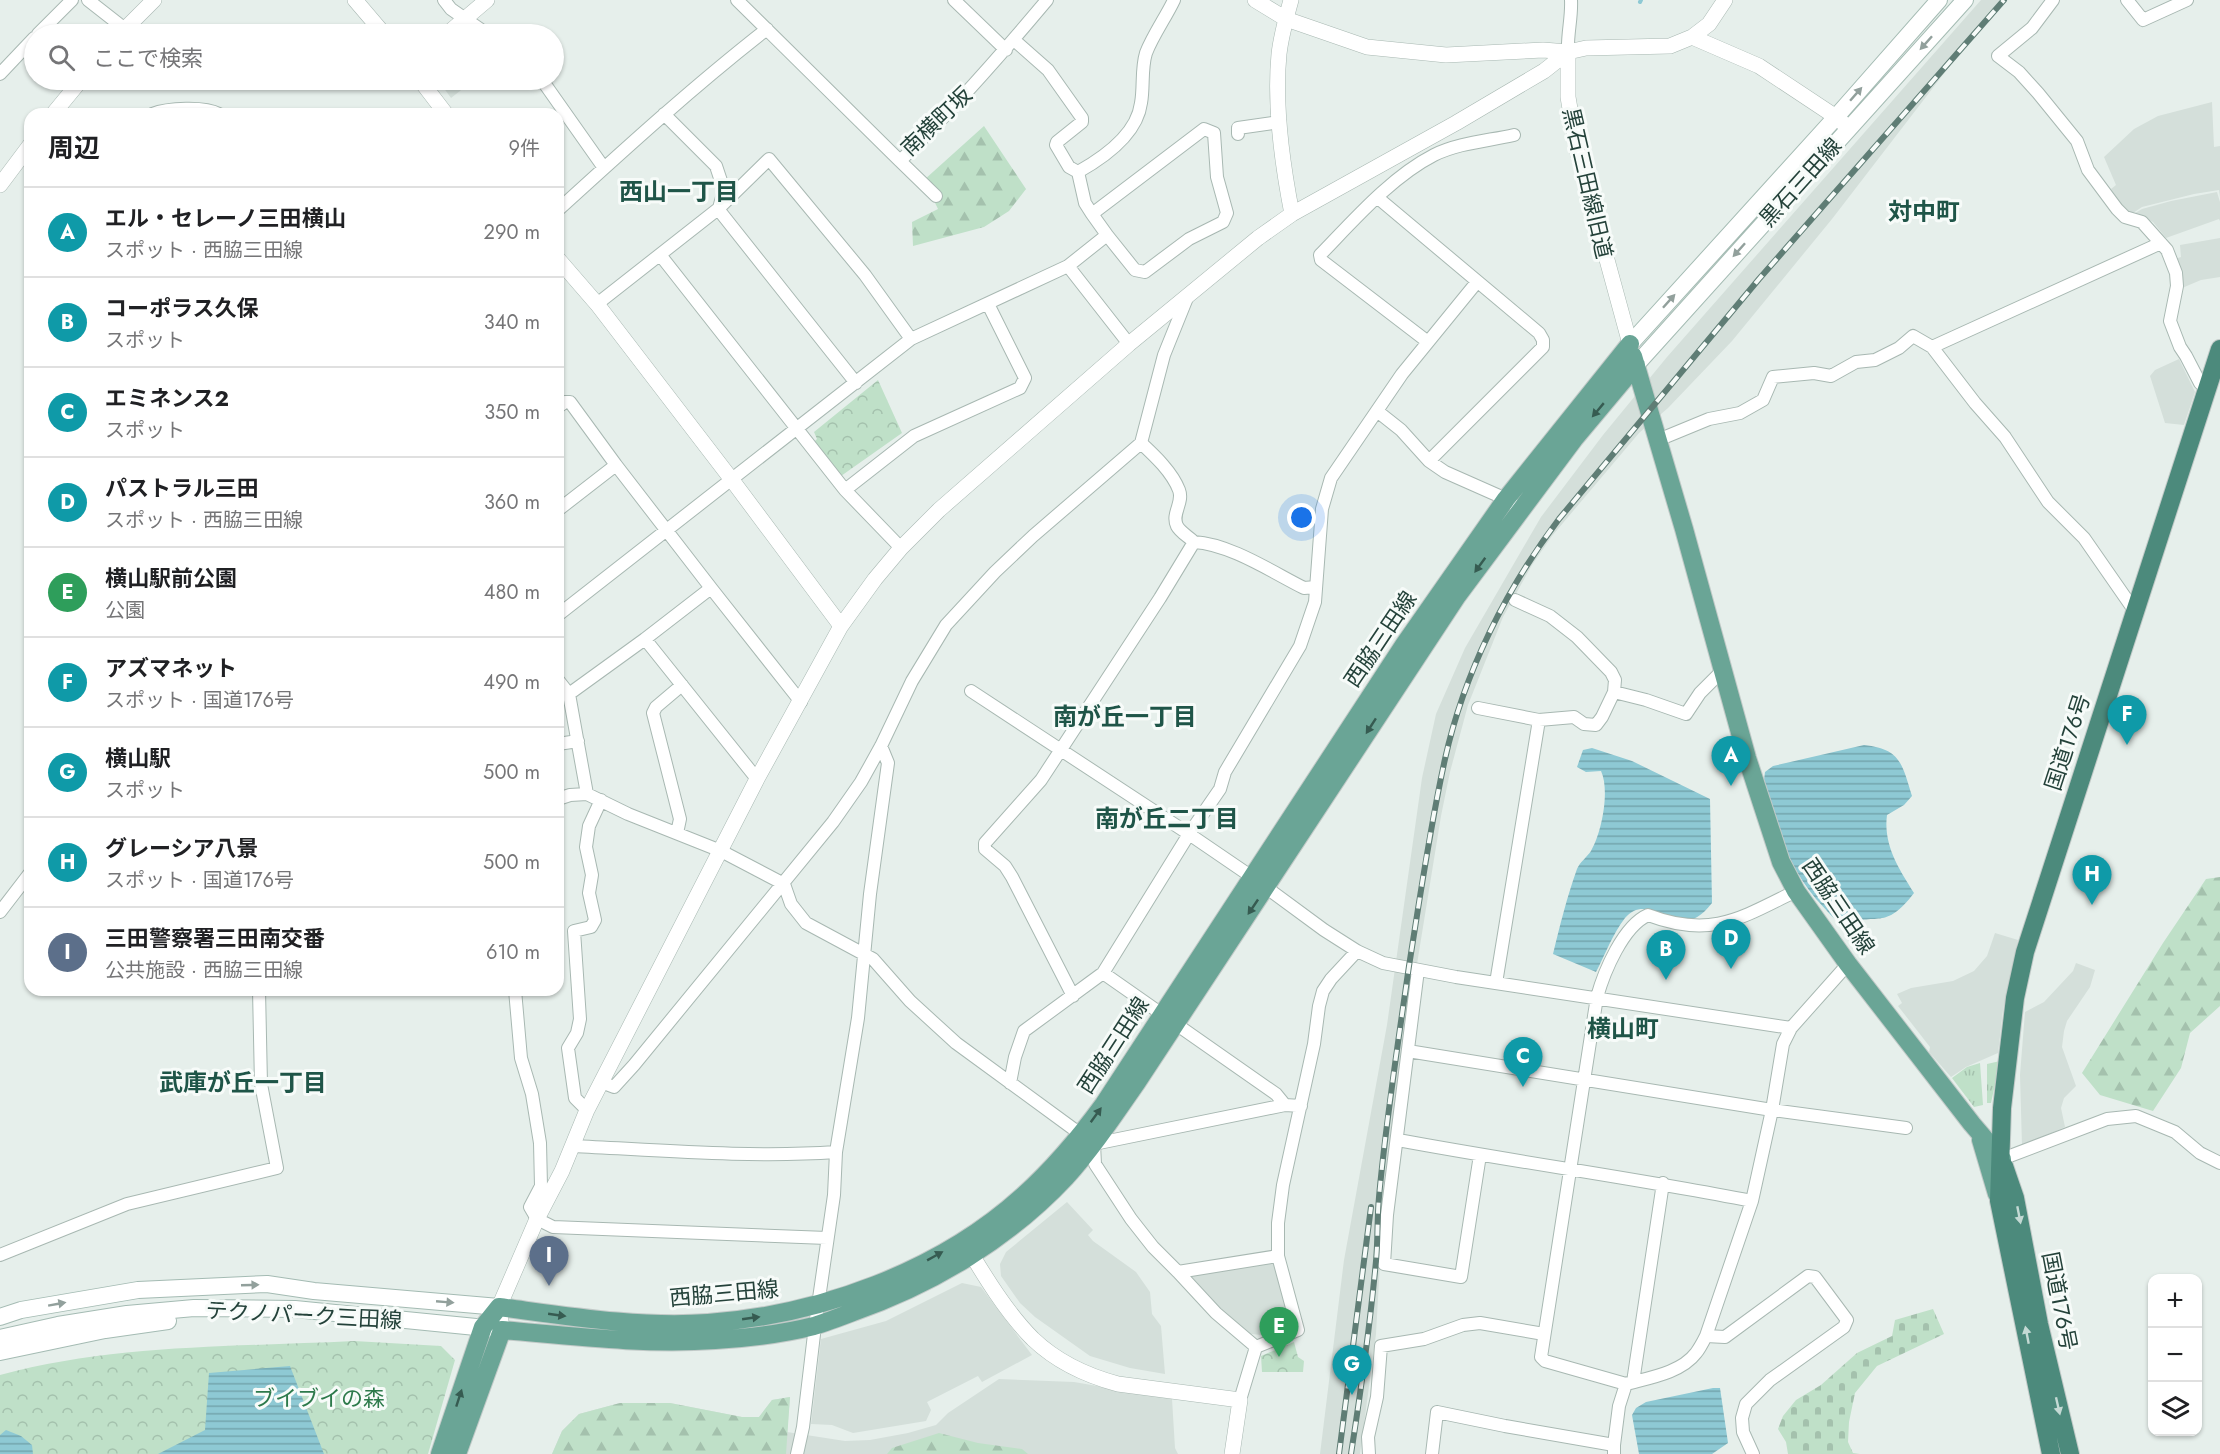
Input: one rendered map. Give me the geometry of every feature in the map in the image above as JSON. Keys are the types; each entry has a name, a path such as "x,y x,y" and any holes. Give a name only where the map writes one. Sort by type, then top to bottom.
{"highway":[{"name":"国道176号","path":"2051,1454 1999,1201 2002,1108 2015,998 2025,952 2220,349"},
{"name":"国道176号","path":"2001,1159 2016,1198 2039,1324 2070,1454"}],"main road":[{"name":"黒石三田線","path":"1636,365 1842,123 1939,0"},
{"name":"黒石三田線","path":"1630,344 1842,123 1965,0"},
{"name":"西脇三田線","path":"1630,344 1771,836 1781,862 1797,891 1848,964 2001,1159"},
{"name":"西脇三田線","path":"502,1329 614,1339 692,1340 762,1335 815,1326 874,1305 907,1290 968,1247 991,1222 1087,1140 1104,1104 1168,1019 1259,882 1404,645 1513,504 1630,344"},
{"name":"西脇三田線","path":"1513,504 1574,439 1636,365"},
{"path":"1975,1127 1991,1122 1994,1118 2007,1062"},
{"name":"西脇三田線","path":"1975,1127 1999,1201"},
{"name":"西脇三田線","path":"499,1306 590,1318 656,1323 706,1323 752,1318 818,1305 870,1287 968,1247"},
{"name":"テクノパーク三田線","path":"0,1316 21,1310 138,1290 267,1284 314,1291 499,1306"},
{"path":"440,1454 483,1327 499,1306"},
{"name":"テクノパーク三田線","path":"0,1338 58,1325 127,1314 194,1308 295,1309 502,1329"},
{"path":"0,1352 105,1330 249,1308"},
{"path":"457,1454 502,1329"}],"street":[{"path":"48,24 72,0"},
{"path":"88,0 114,24"},
{"path":"130,24 154,0"},
{"path":"355,0 375,24"},
{"path":"444,0 451,9 474,24"},
{"path":"459,24 487,0"},
{"name":"南横町坂","path":"737,0 900,161 940,122 1010,45 1047,0"},
{"path":"954,0 1010,45 1048,70 1082,118 1082,122 1056,145 1068,167 1078,172"},
{"path":"1078,172 1100,159 1129,131 1141,105 1146,53 1174,0"},
{"path":"1291,0 1279,51 1278,71 1285,177 1292,214"},
{"path":"1568,52 1567,32 1572,13 1571,0"},
{"path":"1258,1 1286,19 1367,47 1446,55 1543,50 1568,52 1586,48 1670,46 1692,37 1709,24 1725,0"},
{"path":"2053,0 2032,28 1998,56 2019,72 2077,141 2088,170 2117,209 2125,217 2142,222 2161,243 2176,273 2177,286 2170,321 2180,347 2200,383 2207,388"},
{"path":"2127,0 2143,20 2187,0"},
{"path":"564,205 664,114 766,29"},
{"path":"1692,37 1759,66 1842,123"},
{"path":"0,74 24,49"},
{"path":"502,1329 499,1306 537,1219 573,1146 587,1110 757,779 841,626 875,579 901,548 939,510 1129,344 1257,238 1292,214 1466,118 1544,71 1568,52"},
{"name":"黒石三田線旧道","path":"1568,52 1568,97 1577,150 1630,344"},
{"path":"58,108 73,90"},
{"path":"428,90 441,108"},
{"path":"549,90 562,108"},
{"path":"564,111 604,168"},
{"path":"664,114 716,166 724,190 718,209"},
{"path":"1238,134 1238,128 1280,122"},
{"path":"1078,172 1085,203 1092,214 1135,270 1145,272 1189,239 1223,222 1227,213 1217,177 1214,133 1204,129 1092,214"},
{"path":"1428,342 1322,260 1320,255 1404,174 1435,154 1451,148 1514,135"},
{"path":"0,185 24,153"},
{"path":"597,304 718,209 769,159 865,275 911,339"},
{"path":"900,161 936,196"},
{"path":"1378,198 1539,333 1543,340 1543,347 1429,461"},
{"path":"718,209 856,384"},
{"path":"564,610 911,339 1068,266 1107,235"},
{"path":"1932,347 2161,243"},
{"path":"661,256 845,490 901,548"},
{"path":"564,266 597,304 841,626"},
{"path":"1068,266 1129,344"},
{"path":"1010,1083 1015,1057 1024,1031 1103,973 1189,834 1220,789 1224,772 1300,646 1315,602 1322,509 1330,478 1428,342 1477,282"},
{"path":"602,1082 614,1087 833,822 861,782 912,681 946,625 995,572 1033,536 1081,492 1141,443 1164,355 1187,298"},
{"path":"845,490 914,436 1020,388 1024,378 988,304"},
{"path":"1659,440 1709,418 1740,413 1763,400 1773,377 1814,373 1831,376 1856,362 1875,360 1899,348 1913,336 1932,347 1975,403 2005,437 2049,502 2085,538 2134,610"},
{"path":"564,402 570,402 616,465 801,702"},
{"path":"1377,411 1401,430 1429,461 1445,472 1513,504"},
{"path":"1141,443 1160,461 1179,489 1181,498 1175,515 1177,526 1194,542 1239,555 1304,588 1316,587"},
{"path":"564,505 616,465"},
{"path":"1073,996 1012,877 1005,866 986,849 985,843 1041,780 1194,542"},
{"path":"569,694 711,588"},
{"path":"1478,708 1539,720 1574,717 1584,724 1596,725 1614,692 1615,680 1611,672 1577,637 1550,616 1515,600"},
{"path":"645,639 757,779"},
{"path":"1614,692 1686,714 1700,693 1723,670"},
{"path":"677,833 680,819 653,713 656,707 682,685"},
{"path":"564,688 569,694 587,794"},
{"path":"971,691 1189,834 1324,930 1357,951 1383,963 1496,983 1791,1028"},
{"path":"1496,983 1539,720"},
{"path":"564,743 578,741"},
{"path":"797,1454 803,1428 834,1195 836,1152 858,1018 863,952 888,764 881,746"},
{"path":"564,798 587,794 628,814 721,851 784,884 791,904 806,923 873,959 910,1001 956,1043 1087,1140 1095,1164 1131,1219 1153,1247 1215,1313 1256,1347"},
{"path":"587,1110 575,1098 568,1048 578,1033 580,1019 574,931 591,927 595,920 589,893 592,875 586,847 589,826 601,800"},
{"path":"0,912 24,881"},
{"path":"1797,891 1735,921 1723,924 1704,926 1668,923 1648,915 1631,928 1603,975 1597,997 1547,1330 1544,1335 1541,1357 1545,1361 1630,1383 1680,1366 1696,1355 1706,1336 1752,1201 1772,1110 1783,1044 1791,1028 1815,1004 1848,964"},
{"path":"1256,1347 1298,1330 1278,1256 1278,1223 1283,1185 1314,1044 1323,991 1357,951"},
{"path":"1418,970 1387,1215 1384,1264 1461,1277 1480,1155"},
{"path":"1103,973 1276,1094 1285,1105"},
{"path":"0,1255 127,1204 277,1168 261,1084 259,996"},
{"path":"515,996 520,1058 532,1094 540,1143 541,1186 530,1207 537,1219 553,1227 827,1238"},
{"path":"1408,1051 1772,1110 1906,1128"},
{"path":"1087,1140 1285,1105 1301,1106"},
{"path":"2001,1159 2107,1119 2136,1116 2175,1132 2200,1153 2220,1163"},
{"path":"1398,1140 1570,1170 1663,1183 1752,1201"},
{"path":"573,1146 685,1152 812,1154 836,1152"},
{"path":"1432,1454 1437,1412 1614,1449 1619,1406 1630,1383 1663,1183"},
{"path":"968,1247 986,1278 1034,1339 1071,1365 1118,1384 1240,1400"},
{"path":"1178,1272 1278,1256"},
{"path":"1706,1336 1725,1337 1808,1276 1815,1277 1846,1320 1844,1327 1770,1380 1746,1404 1742,1419 1743,1432 1753,1454"},
{"path":"1369,1454 1368,1437 1377,1397 1381,1346 1424,1339 1463,1325 1480,1323 1544,1335"},
{"path":"1232,1454 1240,1400 1256,1347"}],"shaded area":[{"path":"1981,0 2005,0 1979,28 1832,219 1732,341 1668,408 1639,433 1552,536 1532,565 1503,617 1468,705 1441,816 1417,964 1383,1211 1376,1334 1360,1454 1320,1454 1344,1260 1387,1025 1422,778 1436,714 1465,648 1541,517 1603,435 1667,357"},
{"path":"445,90 461,90 451,98"},
{"path":"2212,102 2214,147 2220,146 2220,197 2219,190 2142,207 2133,213 2125,210 2111,189 2116,185 2104,157 2134,129 2158,116"},
{"path":"2217,192 2220,202 2220,221 2219,219 2166,238 2153,222 2135,213 2171,201"},
{"path":"2220,238 2220,277 2201,280 2182,288 2175,259 2181,257 2180,245"},
{"path":"2179,359 2195,392 2184,425 2165,423 2150,376 2155,370"},
{"path":"1995,933 2018,940 2003,1010 1998,1053 1966,1067 1951,1077 1929,1052 1930,1047 1898,1006 1902,1003 1897,994 1911,988 1953,981 1974,971 1987,956"},
{"path":"2076,963 2095,970 2090,987 2067,1021 2064,1031 2062,1047 2076,1086 2064,1098 2061,1108 2065,1127 2022,1146 2020,1075 2025,1012 2044,1002 2073,971"},
{"path":"1067,1202 1093,1230 1088,1235 1093,1241 1136,1272 1150,1292 1152,1314 1161,1326 1165,1374 1130,1368 1090,1356 1035,1317 1020,1303 1001,1276 1000,1264 1006,1252"},
{"path":"1274,1260 1291,1323 1289,1326 1261,1335 1243,1333 1189,1278 1190,1273"},
{"path":"962,1283 981,1287 1032,1355 982,1382 978,1376 927,1402 931,1410 926,1421 853,1433 832,1425 811,1424 821,1339 886,1321"},
{"path":"999,1379 1074,1382 1172,1399 1175,1448 1178,1454 552,1454 562,1431 579,1414 620,1403 670,1403 742,1417 759,1417 772,1400 790,1397 787,1432 845,1441 870,1440 936,1425 948,1413"}],"green space":[{"path":"984,126 1026,189 1009,211 984,227 913,246 912,222 938,209 924,180"},
{"path":"878,380 902,433 841,476 813,443 817,439 814,432"},
{"path":"2220,877 2220,1006 2190,1033 2181,1068 2153,1111 2100,1095 2082,1073 2206,879"},
{"path":"2000,1061 1991,1103 1987,1103 1987,1064"},
{"path":"1980,1063 1983,1105 1974,1107 1952,1078 1967,1067"},
{"path":"1933,1309 1944,1334 1877,1366 1855,1393 1849,1422 1848,1442 1853,1453 1860,1454 1788,1454 1786,1442 1778,1429 1783,1416 1796,1400 1821,1385 1857,1353 1892,1336 1895,1320"},
{"name":"ブイブイの森","path":"354,1341 441,1346 455,1360 428,1454 0,1454 0,1375 87,1357 131,1352"},
{"path":"1294,1342 1298,1357 1304,1361 1303,1372 1262,1372 1261,1356"},
{"path":"790,1397 786,1454 552,1454 562,1431 579,1414 620,1403 670,1403 742,1417 759,1417 772,1400"},
{"path":"939,1433 978,1443 1022,1449 1028,1454 887,1454 892,1448"}],"water":[{"path":"1864,745 1893,754 1905,775 1912,796 1904,805 1887,815 1886,826 1893,856 1914,893 1904,905 1888,917 1854,921 1842,925 1816,899 1796,871 1783,843 1764,780 1765,772 1773,766"},
{"path":"1592,748 1632,761 1710,799 1712,903 1699,916 1687,920 1676,920 1645,909 1635,910 1621,924 1596,972 1553,954 1577,869 1595,843 1604,811 1605,789 1601,771 1586,772 1577,767 1583,750"},
{"path":"290,1366 324,1454 158,1454 205,1430 209,1373"},
{"path":"1720,1388 1728,1443 1712,1454 1639,1454 1632,1415 1636,1408 1646,1402"},
{"path":"6,1430 21,1436 32,1445 33,1454 0,1454 0,1435"}],"railway":[{"path":"1351,1454 1374,1285 1385,1139 1417,914 1445,759 1463,695 1475,664 1505,603 1559,519 1759,279 2004,0"},
{"path":"1339,1454 1371,1207"}],"place":[{"name":"アズマネット","path":"2127,745"},
{"name":"エル・セレーノ三田横山","path":"1731,786"},
{"name":"グレーシア八景","path":"2092,905"},
{"name":"パストラル三田","path":"1731,969"},
{"name":"コーポラス久保","path":"1666,980"},
{"name":"エミネンス2","path":"1523,1087"},
{"name":"三田警察署三田南交番","path":"549,1286"},
{"name":"横山駅前公園","path":"1279,1357"},
{"name":"横山駅","path":"1352,1395"}],"district":[{"name":"西山一丁目","path":"679,192"},
{"name":"対中町","path":"1924,212"},
{"name":"南が丘一丁目","path":"1125,717"},
{"name":"南が丘二丁目","path":"1167,819"},
{"name":"横山町","path":"1623,1029"},
{"name":"武庫が丘一丁目","path":"243,1083"}]}
